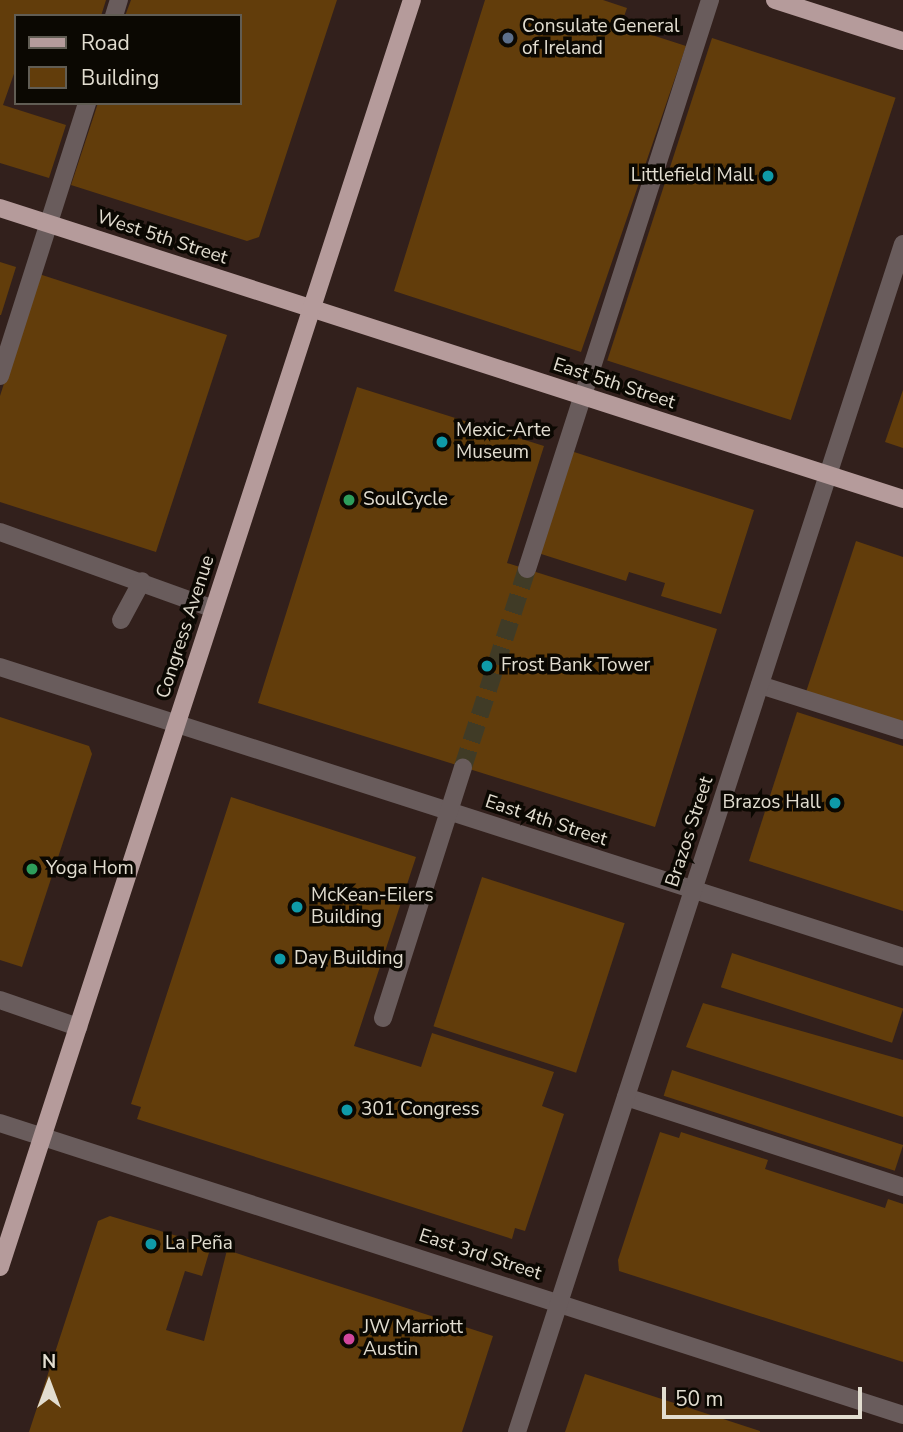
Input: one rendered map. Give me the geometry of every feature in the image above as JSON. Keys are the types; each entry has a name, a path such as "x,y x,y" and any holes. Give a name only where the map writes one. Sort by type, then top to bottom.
{"main road":[{"name":"Congress Avenue","path":"0,1267 412,0"},
{"path":"775,0 903,41"},
{"name":"West 5th Street","path":"0,208 311,309"},
{"name":"East 5th Street","path":"311,309 903,499"}],"street":[{"path":"527,569 710,0"},
{"path":"0,376 86,105"},
{"name":"Brazos Street","path":"517,1432 828,475 898,275 903,244"},
{"path":"0,532 214,609"},
{"path":"121,621 142,581"},
{"name":"East 4th Street","path":"0,667 903,957"},
{"path":"760,685 903,730"},
{"path":"383,1018 463,767"},
{"path":"0,1000 78,1027"},
{"path":"626,1097 903,1187"},
{"name":"East 3rd Street","path":"0,1123 903,1415"}],"shaded area":[{"path":"0,0 903,0 903,1432 0,1432"}],"building":[{"path":"0,0 106,0 102,14 14,14 14,74 3,105 66,125 49,178 0,163"},
{"path":"131,0 337,0 259,237 247,241 71,185 97,105 242,105 242,14 126,14"},
{"path":"485,0 603,0 627,8 621,25 686,46 581,352 394,291"},
{"name":"Littlefield Mall","path":"712,38 896,98 791,420 607,360"},
{"path":"0,262 16,267 1,315 0,315"},
{"path":"39,274 227,335 156,552 0,502 0,396"},
{"name":"Frost Bank Tower","path":"357,387 544,446 507,563 717,629 655,827 258,703"},
{"path":"903,390 903,448 885,442"},
{"path":"571,451 754,510 721,614 661,596 665,583 629,572 626,581 538,553"},
{"path":"856,541 903,557 903,723 806,692"},
{"name":"Brazos Hall","path":"797,712 903,746 903,911 749,861"},
{"path":"0,717 89,746 92,754 22,967 0,960"},
{"name":"301 Congress","path":"231,797 416,857 354,1046 421,1067 432,1033 554,1072 542,1106 564,1114 525,1231 515,1228 512,1239 137,1119 141,1107 131,1104"},
{"path":"482,877 625,923 576,1073 433,1026"},
{"path":"732,953 903,1009 892,1043 721,987"},
{"path":"703,1003 903,1060 903,1117 686,1047"},
{"path":"672,1070 903,1145 895,1171 664,1096"},
{"path":"660,1132 679,1138 681,1132 768,1160 765,1169 885,1208 888,1199 903,1204 903,1362 619,1271 618,1260"},
{"name":"JW Marriott Austin","path":"110,1216 211,1246 202,1276 185,1271 166,1330 204,1341 227,1250 493,1336 462,1432 29,1432 98,1221"},
{"path":"585,1374 760,1431 760,1432 565,1432"}],"tunnel":[{"path":"463,767 527,569"}],"place":[{"name":"Consulate General of Ireland","path":"508,38"},
{"name":"Littlefield Mall","path":"768,176"},
{"name":"Mexic-Arte Museum","path":"442,442"},
{"name":"SoulCycle","path":"349,500"},
{"name":"Frost Bank Tower","path":"487,666"},
{"name":"Brazos Hall","path":"835,803"},
{"name":"Yoga Hom","path":"32,869"},
{"name":"McKean-Eilers Building","path":"297,907"},
{"name":"Day Building","path":"280,959"},
{"name":"301 Congress","path":"347,1110"},
{"name":"La Peña","path":"151,1244"},
{"name":"JW Marriott Austin","path":"349,1339"}]}
